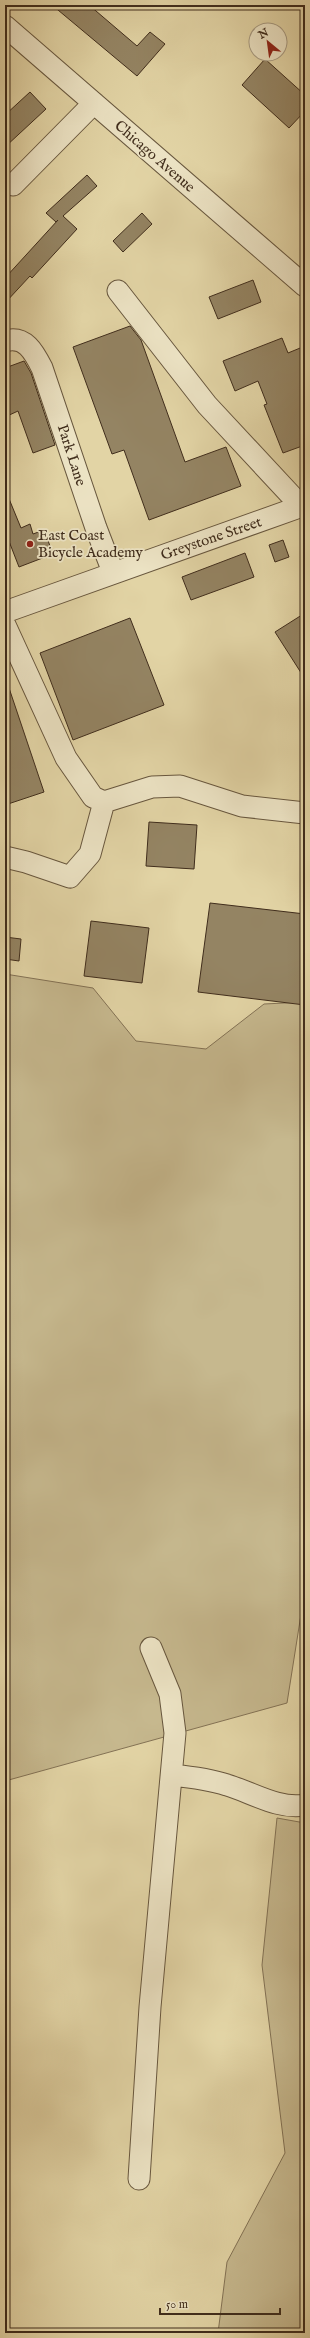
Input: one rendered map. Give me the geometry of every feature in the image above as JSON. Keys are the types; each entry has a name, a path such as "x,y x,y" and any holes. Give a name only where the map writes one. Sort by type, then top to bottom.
{"street":[{"name":"Chicago Avenue","path":"5,26 305,286"},
{"path":"13,185 94,103"},
{"path":"118,291 207,405 303,505"},
{"name":"Park Lane","path":"15,342 36,356 44,372 96,528 113,572"},
{"name":"Greystone Street","path":"5,612 303,505"},
{"path":"5,625 66,758 93,797 104,802 152,786 180,786 242,806 305,813"},
{"path":"5,857 26,862 70,877 90,854 104,802"},
{"path":"139,2179 150,2007 175,1733 173,1708 167,1684 151,1648"},
{"path":"172,1775 216,1782 268,1800 290,1805 305,1805"}],"shaded area":[{"path":"5,974 93,988 136,1041 206,1049 264,1004 305,1002 305,1589 287,1703 5,1781"},
{"path":"277,1818 305,1823 305,2333 218,2333 227,2262 285,2153 262,1965"}],"building":[{"path":"52,5 89,5 137,46 150,32 165,44 137,76"},
{"path":"262,62 268,62 305,95 305,111 289,128 242,85"},
{"path":"30,92 46,109 5,147 5,115"},
{"path":"87,175 97,186 63,216 77,229 32,278 30,276 5,303 5,278 58,220 56,222 46,213"},
{"path":"142,213 152,224 123,252 113,241"},
{"path":"253,280 261,302 218,319 209,297"},
{"path":"130,326 141,340 185,462 226,447 241,486 149,520 124,450 112,454 73,347"},
{"path":"282,338 288,353 305,346 305,445 283,453 264,405 267,404 258,381 235,391 223,361"},
{"path":"24,361 31,373 55,445 33,453 18,411 5,417 5,368"},
{"name":"East Coast Bicycle Academy","path":"5,489 21,528 30,524 33,534 44,530 53,554 19,567 5,531"},
{"path":"283,540 289,557 275,562 269,545"},
{"path":"245,553 254,577 191,600 182,577"},
{"path":"305,613 305,679 275,632"},
{"path":"130,618 164,705 73,740 40,653"},
{"path":"7,682 44,792 5,805 5,683"},
{"path":"149,822 197,825 194,869 146,866"},
{"path":"210,903 305,914 305,1005 198,992"},
{"path":"91,921 149,928 142,983 84,976"},
{"path":"5,937 21,939 19,961 5,959"}],"place":[{"name":"East Coast Bicycle Academy","path":"30,544"}]}
